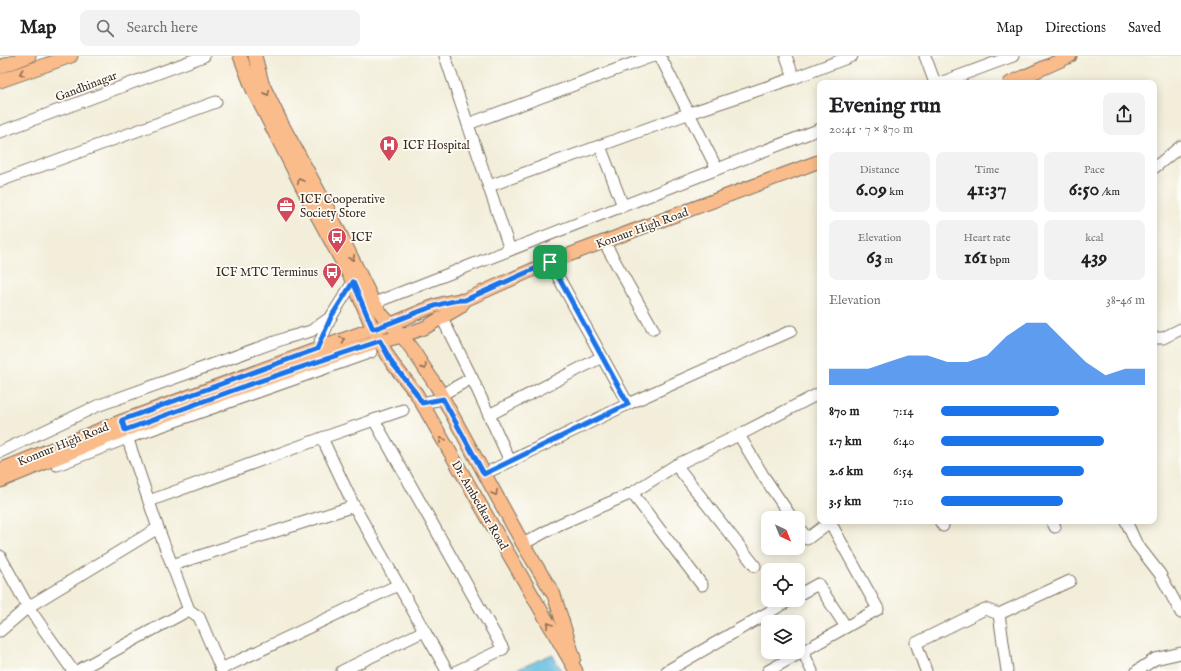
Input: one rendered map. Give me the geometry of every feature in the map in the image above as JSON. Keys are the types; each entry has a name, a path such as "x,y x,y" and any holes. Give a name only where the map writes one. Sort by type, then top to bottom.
{"main road":[{"path":"0,66 29,56"},
{"path":"0,81 71,56"},
{"name":"Dr. Ambedkar Road","path":"240,56 253,90 313,208 353,282 373,329 392,363 422,403 576,671"},
{"name":"Dr. Ambedkar Road","path":"255,56 262,84 325,203 374,303 383,316 402,336 418,358 442,397 523,544 554,595 579,671"},
{"path":"1017,80 1070,56"},
{"name":"Konnur High Road","path":"124,429 317,349 390,324 442,304 457,300 465,300 550,262 817,163"},
{"name":"Konnur High Road","path":"0,470 380,341 402,336 426,327 460,308 465,300"},
{"path":"0,481 124,429"}],"street":[{"name":"Gandhinagar","path":"0,132 204,56"},
{"path":"445,56 510,250"},
{"path":"468,124 653,56"},
{"path":"660,56 717,169"},
{"path":"786,56 794,78"},
{"path":"489,186 852,56"},
{"path":"925,56 934,80"},
{"path":"947,80 997,59 1013,56"},
{"path":"0,181 216,102"},
{"path":"374,303 817,130"},
{"path":"600,146 623,206"},
{"path":"1157,166 1181,146"},
{"path":"604,242 653,330"},
{"path":"550,262 628,404"},
{"path":"317,349 331,317 353,282"},
{"path":"0,452 97,406 286,338 311,331 331,317"},
{"path":"442,318 472,378 510,461"},
{"path":"1157,338 1163,338 1181,329"},
{"path":"484,474 628,404 791,331"},
{"path":"0,486 124,429 371,352"},
{"path":"489,415 602,357"},
{"path":"422,403 442,397 472,378"},
{"path":"523,544 560,524 632,493 676,465 739,435 817,395"},
{"path":"149,501 403,410"},
{"path":"374,420 503,649 457,671"},
{"path":"124,429 158,528 189,610 199,617 222,670 398,585"},
{"path":"739,435 764,477 787,511"},
{"path":"322,438 354,506 447,671"},
{"path":"676,465 755,566"},
{"path":"632,493 702,584"},
{"path":"172,565 354,506"},
{"path":"805,536 807,539 827,524"},
{"path":"805,651 878,609 831,524"},
{"path":"1127,524 1136,543 1160,574 1181,613"},
{"path":"0,631 28,607 158,528"},
{"path":"0,556 28,607 73,671"},
{"path":"926,671 916,642 985,609 999,614 1070,581"},
{"path":"805,591 818,584 846,627"},
{"path":"667,671 778,607"},
{"path":"77,671 189,610"},
{"path":"999,614 1007,671"},
{"path":"342,671 424,631"},
{"path":"1137,671 1155,659 1181,653"},
{"path":"805,656 812,671"},
{"path":"768,671 790,659"}],"water":[{"path":"552,654 562,671 514,671"}],"place":[{"name":"ICF Hospital","path":"389,162"},
{"name":"ICF Cooperative Society Store","path":"286,223"},
{"name":"ICF","path":"337,254"},
{"name":"ICF MTC Terminus","path":"332,289"}],"route":[{"path":"550,262 628,404 484,474 443,399 422,403 392,363 380,341 245,386 125,430 122,420 317,349 331,317 353,282 373,329 390,324 421,311 457,300 465,300 550,262"}]}
